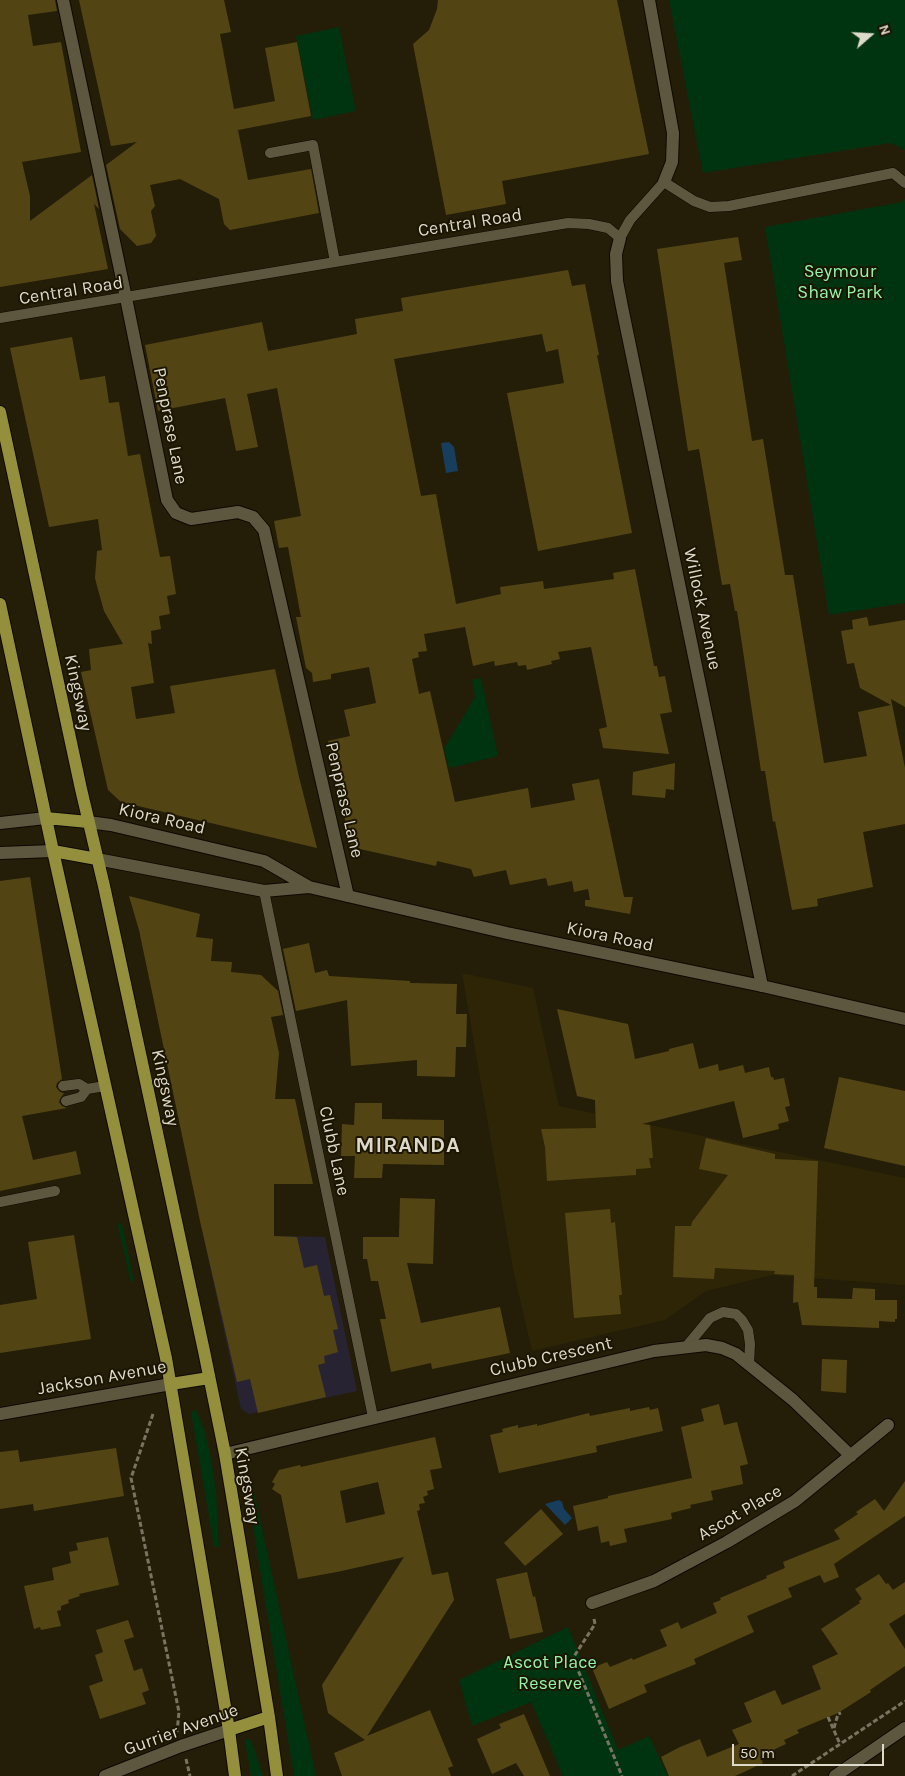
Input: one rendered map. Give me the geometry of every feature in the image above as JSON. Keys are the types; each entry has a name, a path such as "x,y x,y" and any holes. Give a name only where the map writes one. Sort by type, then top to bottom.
{"main road":[{"name":"Kingsway","path":"0,412 209,1378 224,1454 269,1717 277,1776"},
{"path":"0,604 171,1384 236,1776"},
{"name":"Kiora Road","path":"46,818 88,822"},
{"name":"Kiora Road","path":"53,851 97,859"},
{"name":"Jackson Avenue","path":"171,1384 209,1378"},
{"name":"Gurrier Avenue","path":"229,1730 269,1717"}],"street":[{"name":"Penprase Lane","path":"63,0 167,500 176,513 191,519 238,512 253,517 264,530 348,896"},
{"path":"649,0 673,133 672,162 664,182"},
{"name":"Willock Avenue","path":"620,238 616,254 622,307 762,986"},
{"name":"Kiora Road","path":"0,823 46,818"},
{"name":"Kiora Road","path":"88,822 120,827 264,861 309,887 507,933 762,986 905,1019"},
{"name":"Kiora Road","path":"0,853 53,851"},
{"name":"Kiora Road","path":"97,859 264,891 309,887"},
{"name":"Clubb Crescent","path":"224,1454 654,1351 706,1345 722,1348 736,1354 792,1400 851,1456"},
{"name":"Jackson Avenue","path":"0,1414 171,1384"},
{"name":"Ascot Place","path":"592,1603 654,1581 727,1542 795,1501 888,1425"},
{"path":"835,1776 905,1728"},
{"name":"Gurrier Avenue","path":"105,1776 181,1746 229,1730"}],"lane":[{"path":"270,153 313,145 335,262"},
{"path":"620,238 630,220 664,182 694,201 710,207 729,206 893,173 905,183"},
{"name":"Central Road","path":"0,318 568,223 589,224 608,228 620,238"},
{"name":"Clubb Lane","path":"264,891 373,1417"},
{"path":"63,1086 79,1084 87,1089 105,1086"},
{"path":"66,1100 82,1098 87,1089"},
{"path":"0,1202 55,1191"},
{"path":"686,1347 710,1318 723,1312 736,1314 748,1330 750,1344 749,1364"}],"path":[{"path":"153,1414 131,1478 179,1712 179,1723 176,1730 178,1736"},
{"path":"592,1603 595,1624 573,1658 622,1776"},
{"path":"792,1776 905,1701"},
{"path":"833,1728 838,1714 841,1713"},
{"path":"828,1717 840,1744"},
{"path":"186,1758 190,1776"}],"shaded area":[{"path":"462,973 533,988 559,1106 905,1178 905,1285 772,1275 706,1291 665,1320 532,1351 513,1269"},
{"path":"203,1234 325,1237 357,1391 249,1414 241,1409"}],"green space":[{"path":"669,0 905,0 905,151 890,143 703,173"},
{"path":"339,27 356,111 313,120 296,36"},
{"name":"Seymour Shaw Park","path":"905,199 905,603 829,615 765,227 902,202"},
{"path":"481,678 498,756 449,768 444,749 475,697 472,680"},
{"path":"117,1223 122,1224 134,1281 131,1282"},
{"path":"196,1410 204,1429 211,1459 216,1491 219,1547 214,1546 191,1412"},
{"path":"249,1475 316,1776 294,1776 254,1533 248,1487"},
{"name":"Ascot Place Reserve","path":"568,1627 618,1750 649,1736 668,1776 563,1776 531,1702 472,1726 459,1680"},
{"path":"245,1740 251,1740 263,1776 251,1776"}],"water":[{"path":"449,442 454,447 458,471 446,473 441,443"},
{"path":"559,1500 572,1518 565,1525 545,1504"}],"building":[{"path":"0,0 55,0 57,11 28,15 33,46 61,42 81,152 22,162 30,196 30,221 92,175 99,209 94,204 108,269 0,287"},
{"path":"79,0 224,0 231,32 220,34 234,109 275,101 265,48 297,42 311,116 238,130 248,180 311,169 319,213 230,230 224,224 219,199 180,179 150,185 155,206 151,211 156,236 151,243 137,246 120,229 106,165 137,142 111,146"},
{"path":"438,0 617,0 649,154 502,181 506,204 446,215 413,44 429,30 437,9"},
{"path":"738,237 742,260 724,263 752,441 763,439 785,575 793,575 824,763 867,756 858,712 891,705 860,688 854,663 847,664 841,631 853,629 852,620 867,617 869,626 905,620 905,707 891,699 905,768 905,824 863,832 873,887 817,899 818,906 792,910 775,821 773,822 765,771 761,771 737,611 735,611 730,584 722,585 699,449 688,451 657,249"},
{"path":"568,270 572,286 585,284 632,533 538,551 507,393 564,383 558,349 546,352 542,334 394,359 421,496 436,494 456,604 501,594 500,587 543,581 544,589 614,579 613,573 635,569 654,666 657,666 659,677 665,676 672,712 660,714 669,754 603,748 599,729 607,727 591,647 558,652 560,659 551,661 552,664 527,670 526,665 518,666 517,662 495,666 494,661 473,666 465,627 424,634 427,651 418,652 419,657 412,659 419,694 430,691 455,802 528,788 531,808 575,800 572,784 599,779 624,897 633,897 630,914 585,906 585,900 590,900 588,889 574,892 572,881 548,886 546,878 510,885 506,870 474,877 471,869 437,861 436,866 351,847 328,741 350,736 344,710 376,703 369,667 331,674 331,679 313,682 312,673 306,668 296,617 301,617 288,547 279,548 274,521 301,516 277,388 247,394 258,447 236,451 225,398 158,411 145,345 262,322 268,351 357,334 355,319 403,311 401,298"},
{"path":"72,337 80,380 105,376 109,403 119,402 128,456 140,454 160,557 170,556 176,594 167,596 170,614 159,616 161,629 151,631 152,644 148,643 154,683 131,687 136,719 175,713 170,686 275,669 317,848 121,802 108,790 81,672 91,670 89,649 123,644 104,611 95,578 97,551 102,550 98,519 49,527 10,348"},
{"path":"675,763 674,790 666,789 665,798 632,795 633,772"},
{"path":"30,877 62,1079 57,1083 56,1087 60,1092 64,1093 59,1102 67,1108 22,1116 33,1160 76,1151 81,1174 0,1191 0,881"},
{"path":"129,896 200,914 196,937 213,939 211,961 232,962 231,972 261,975 278,991 283,1015 271,1017 279,1053 275,1099 295,1099 313,1184 274,1184 274,1236 297,1237 304,1268 317,1265 324,1296 330,1295 338,1329 333,1330 338,1352 324,1356 325,1363 318,1365 326,1397 258,1413 250,1379 237,1382 200,1221 139,930"},
{"path":"309,943 315,973 327,970 329,976 410,981 410,983 457,984 456,1014 467,1014 466,1047 456,1047 455,1077 417,1076 417,1060 351,1066 347,1000 296,1011 283,949"},
{"path":"557,1009 628,1024 635,1059 693,1043 699,1069 718,1064 719,1071 743,1065 745,1073 769,1067 771,1077 774,1080 784,1078 790,1106 785,1107 789,1121 778,1124 779,1129 743,1138 734,1101 642,1124 650,1125 653,1158 649,1158 651,1168 636,1169 636,1175 547,1181 545,1147 541,1129 596,1128 595,1100 577,1096"},
{"path":"839,1077 905,1091 905,1166 824,1148"},
{"path":"355,1103 382,1103 382,1119 444,1120 444,1165 383,1164 382,1178 354,1178 355,1156 341,1156 342,1124 354,1125"},
{"path":"706,1138 775,1154 775,1159 818,1161 814,1287 817,1287 817,1298 852,1299 853,1288 875,1289 875,1300 897,1300 897,1319 895,1319 895,1322 879,1321 879,1328 802,1325 798,1302 793,1303 794,1275 774,1274 775,1271 715,1268 714,1279 673,1277 675,1226 691,1226 692,1222 728,1175 699,1169"},
{"path":"400,1198 435,1199 433,1264 407,1263 421,1323 500,1307 510,1353 432,1369 431,1363 391,1372 380,1319 386,1319 378,1281 371,1281 367,1259 363,1259 363,1237 399,1237"},
{"path":"610,1209 611,1223 615,1222 622,1295 619,1295 621,1314 574,1318 565,1213"},
{"path":"74,1235 91,1339 0,1353 0,1305 37,1299 28,1242"},
{"path":"822,1359 847,1360 846,1393 821,1391"},
{"path":"719,1404 724,1425 737,1422 748,1464 740,1466 743,1484 711,1491 713,1500 690,1505 691,1508 671,1513 672,1519 624,1529 627,1542 610,1546 609,1541 601,1543 598,1526 578,1531 573,1506 608,1498 608,1496 692,1478 681,1427 704,1421 701,1409"},
{"path":"649,1407 650,1410 658,1408 663,1431 596,1446 597,1452 499,1473 490,1435 503,1432 502,1429 518,1425 518,1428 537,1424 537,1426 589,1413 590,1416 630,1408 630,1411"},
{"path":"435,1437 442,1468 430,1470 434,1489 427,1491 428,1495 423,1497 425,1503 419,1504 420,1510 417,1511 432,1575 448,1572 454,1600 367,1736 430,1710 453,1766 448,1768 451,1776 342,1776 334,1753 365,1740 328,1713 322,1685 404,1557 298,1579 281,1495 272,1489 275,1484 272,1482 279,1470 300,1465 301,1467","holes":["378,1482 385,1514 346,1523 340,1491"]},
{"path":"116,1448 124,1496 34,1511 33,1504 0,1509 0,1452 18,1450 20,1462"},
{"path":"905,1481 905,1516 834,1564 839,1577 824,1583 820,1575 788,1588 792,1597 747,1616 754,1632 694,1659 696,1664 644,1685 647,1692 609,1709 592,1668 607,1662 610,1667 667,1646 660,1630 678,1622 681,1629 717,1613 713,1603 721,1600 720,1598 767,1578 766,1576 785,1568 783,1562 840,1539 834,1530 858,1514 856,1512 875,1499 884,1511"},
{"path":"541,1509 563,1534 525,1566 504,1543"},
{"path":"108,1537 119,1585 79,1594 80,1596 68,1600 69,1603 61,1606 61,1610 57,1611 61,1626 41,1630 40,1627 34,1629 24,1586 54,1580 52,1568 71,1563 69,1552 78,1550 76,1543"},
{"path":"527,1572 533,1597 535,1596 543,1632 510,1639 496,1579"},
{"path":"879,1574 893,1590 905,1582 905,1614 889,1624 905,1649 905,1666 870,1690 871,1692 838,1713 797,1730 799,1733 784,1740 786,1744 760,1756 763,1763 744,1772 735,1776 669,1776 661,1757 680,1747 700,1739 707,1757 739,1744 732,1730 752,1722 744,1703 775,1690 782,1705 821,1689 812,1666 838,1654 821,1629 860,1603 859,1601 862,1599 855,1589"},
{"path":"128,1620 134,1637 124,1640 134,1671 142,1668 149,1690 142,1693 146,1704 100,1719 89,1686 103,1681 95,1655 103,1652 96,1630"},
{"path":"524,1714 550,1776 524,1776 516,1763 492,1774 477,1739 501,1728 499,1724"}],"district":[{"name":"MIRANDA","path":"408,1146"}]}
